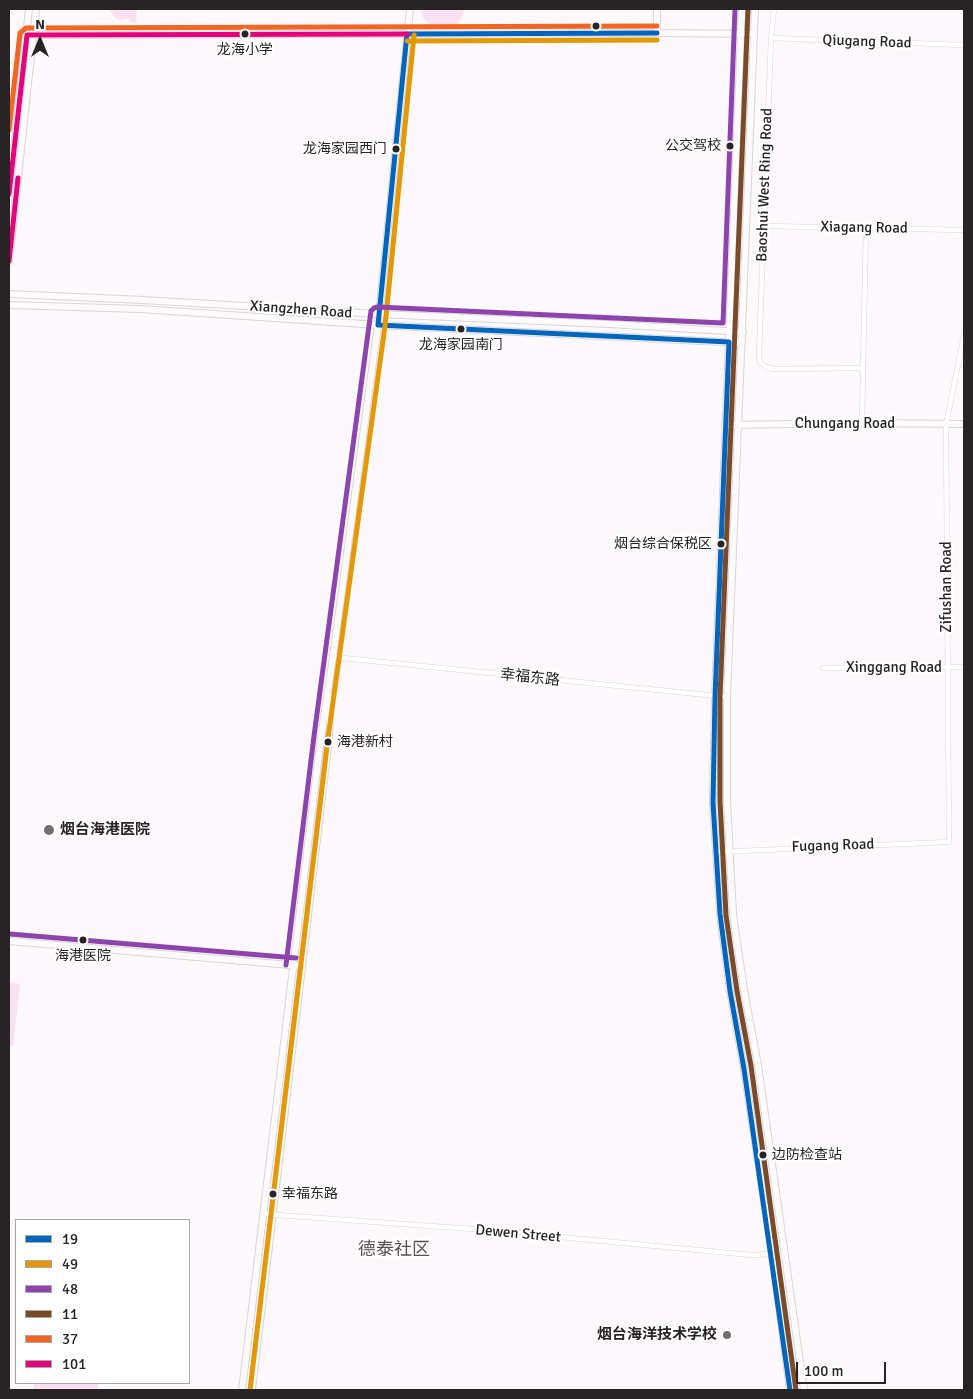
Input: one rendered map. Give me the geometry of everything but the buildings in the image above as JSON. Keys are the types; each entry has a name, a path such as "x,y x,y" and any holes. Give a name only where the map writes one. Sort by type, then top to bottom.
{"street":[{"path":"9,261 31,35 29,9"},
{"path":"9,194 36,9"},
{"path":"242,1390 321,737 334,657 378,325 410,9"},
{"path":"657,9 657,33"},
{"path":"742,9 715,697 714,803 720,914 730,991 744,1069 772,1254 790,1390"},
{"path":"755,9 727,697 727,801 733,914 744,990 758,1065 804,1390"},
{"name":"Baoshui West Ring Road","path":"774,9 771,38 760,362 766,368 773,369 863,368"},
{"path":"31,35 754,34"},
{"name":"Qiugang Road","path":"771,38 964,45"},
{"name":"Xiagang Road","path":"764,226 964,230"},
{"path":"862,423 866,228"},
{"name":"Xiangzhen Road","path":"9,294 743,332"},
{"name":"Xiangzhen Road","path":"9,305 140,309 378,325 742,343"},
{"name":"Zifushan Road","path":"949,842 946,425 964,334"},
{"name":"Chungang Road","path":"725,425 964,424"},
{"path":"252,1390 329,738 334,657"},
{"name":"幸福东路","path":"334,657 727,697"},
{"name":"Xinggang Road","path":"823,668 964,667"},
{"name":"Fugang Road","path":"716,852 949,842"},
{"path":"9,941 302,966"},
{"name":"Dewen Street","path":"263,1214 486,1230 751,1255 772,1254"}],"shaded area":[{"path":"109,9 137,9 136,23 130,22 130,18 120,20 115,18"},
{"path":"421,9 465,9 458,24 432,24 427,22 422,16"},
{"path":"9,982 20,984 13,1046 9,1046"},
{"path":"34,1384 98,1384 98,1390 33,1390"}],"transit line":[{"name":"48","path":"286,965 314,736 371,311 378,307 723,323 735,9"},
{"name":"11","path":"748,9 720,697 720,801 726,915 737,991 751,1066 796,1390"},
{"name":"37","path":"9,130 20,33 26,28 657,26"},
{"name":"19","path":"407,34 657,33"},
{"name":"19","path":"407,34 378,325 729,342 715,697 713,803 720,914 730,991 744,1069 790,1390"},
{"name":"101","path":"9,194 27,35 407,34"},
{"name":"49","path":"250,1390 328,738 385,326 414,35"},
{"name":"49","path":"407,41 657,40"},
{"name":"101","path":"9,261 18,178"},
{"name":"48","path":"10,934 296,958"}],"place":[{"name":"龙海小学","path":"245,34"},
{"name":"公交驾校","path":"730,146"},
{"name":"龙海家园西门","path":"396,149"},
{"name":"龙海家园南门","path":"461,329"},
{"name":"烟台综合保税区","path":"721,544"},
{"name":"海港新村","path":"328,742"},
{"name":"烟台海港医院","path":"49,830"},
{"name":"海港医院","path":"83,940"},
{"name":"边防检查站","path":"763,1155"},
{"name":"幸福东路","path":"273,1194"},
{"name":"烟台海洋技术学校","path":"727,1335"}],"district":[{"name":"德泰社区","path":"394,1250"}]}
